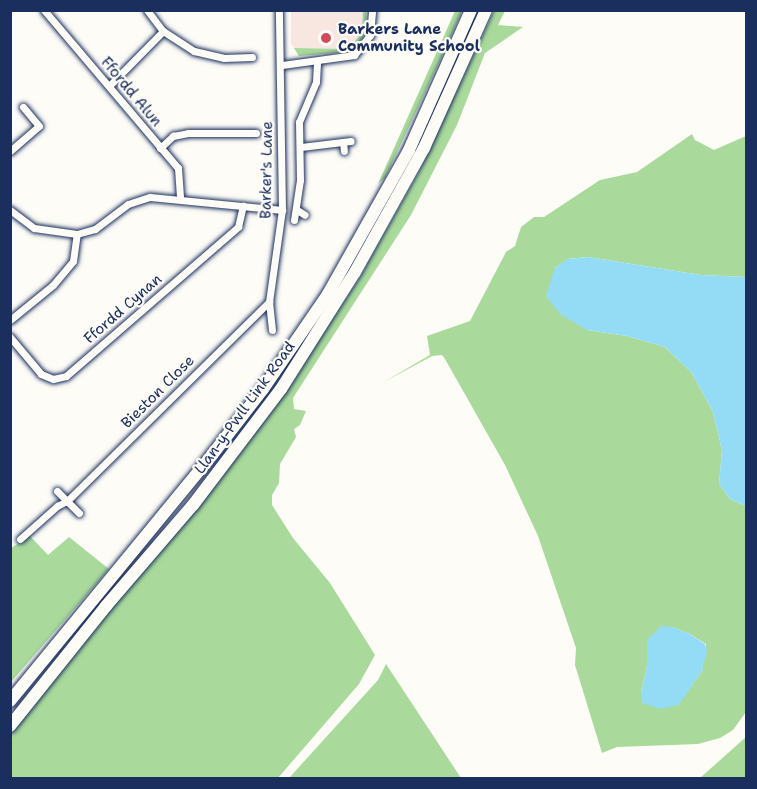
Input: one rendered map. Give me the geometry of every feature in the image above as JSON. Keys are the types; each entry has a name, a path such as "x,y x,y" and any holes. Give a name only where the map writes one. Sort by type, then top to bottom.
{"highway":[{"name":"Llan-y-Pwll Link Road","path":"10,701 212,456 263,389 328,294 409,150 471,10"},
{"name":"Llan-y-Pwll Link Road","path":"10,726 106,606 193,505 281,389 355,272 424,148 486,10"}],"street":[{"name":"Ffordd Alun","path":"44,10 178,168 180,198"},
{"path":"147,10 164,32 194,51 224,58 252,57"},
{"name":"Barker's Lane","path":"272,330 269,302 282,210 282,65 279,10"},
{"path":"282,65 318,62 354,55 370,35 372,10"},
{"path":"109,86 164,32"},
{"path":"294,220 297,210 301,147 299,122 316,82 318,62"},
{"path":"23,107 45,132"},
{"path":"10,151 39,126"},
{"path":"160,148 173,136 188,133 256,133"},
{"path":"301,147 351,141"},
{"path":"342,142 344,151"},
{"path":"10,210 34,228 77,234 95,229 128,204 150,197 180,198 282,210"},
{"name":"Ffordd Cynan","path":"10,337 41,374 53,379 66,376 238,227 243,206"},
{"path":"297,210 304,215"},
{"path":"10,320 53,285 73,261 77,234"},
{"name":"Bieston Close","path":"20,539 57,506 67,501 269,302"},
{"path":"57,490 78,513"}],"shaded area":[{"name":"Barkers Lane Community School","path":"291,11 366,11 366,33 358,44 345,52 299,56 291,43"}],"green space":[{"path":"363,11 366,11 366,33 358,44 345,52 299,56 294,48 340,49 355,42 362,31"},
{"path":"455,11 462,11 385,178 378,184"},
{"path":"494,11 505,11 498,25 523,27 485,53 457,125 411,215 293,398 294,409 306,411 300,425 294,429 296,437 280,464 279,483 272,495 272,505 293,538 330,583 375,655 359,684 278,778 11,778 10,732 268,417 359,279 419,172"},
{"path":"692,134 695,140 714,150 746,136 746,277 701,275 588,257 568,259 555,268 587,330 627,336 665,347 692,373 713,412 722,450 719,484 730,499 746,506 746,712 733,730 720,738 698,744 617,747 602,753 575,665 576,648 538,536 505,465 445,359 442,355 432,356 382,383 430,355 427,336 470,321 506,252 515,246 521,227 534,217 544,217 600,180 637,172","holes":["672,627 706,644 702,671 678,705 641,692 647,666 647,640"]},
{"path":"30,536 48,555 69,537 109,569 11,682 11,548"},
{"path":"386,664 461,778 289,778 378,680"},
{"path":"746,737 746,778 700,778"}],"water":[{"path":"588,257 701,275 746,277 746,506 730,499 719,484 722,450 713,412 692,373 665,347 627,336 587,330 560,314 546,296 555,268 567,259"},
{"path":"661,626 672,627 690,634 705,644 707,652 702,671 683,699 678,705 660,709 642,703 641,692 647,666 647,640"}],"place":[{"name":"Barkers Lane Community School","path":"326,38"}]}
